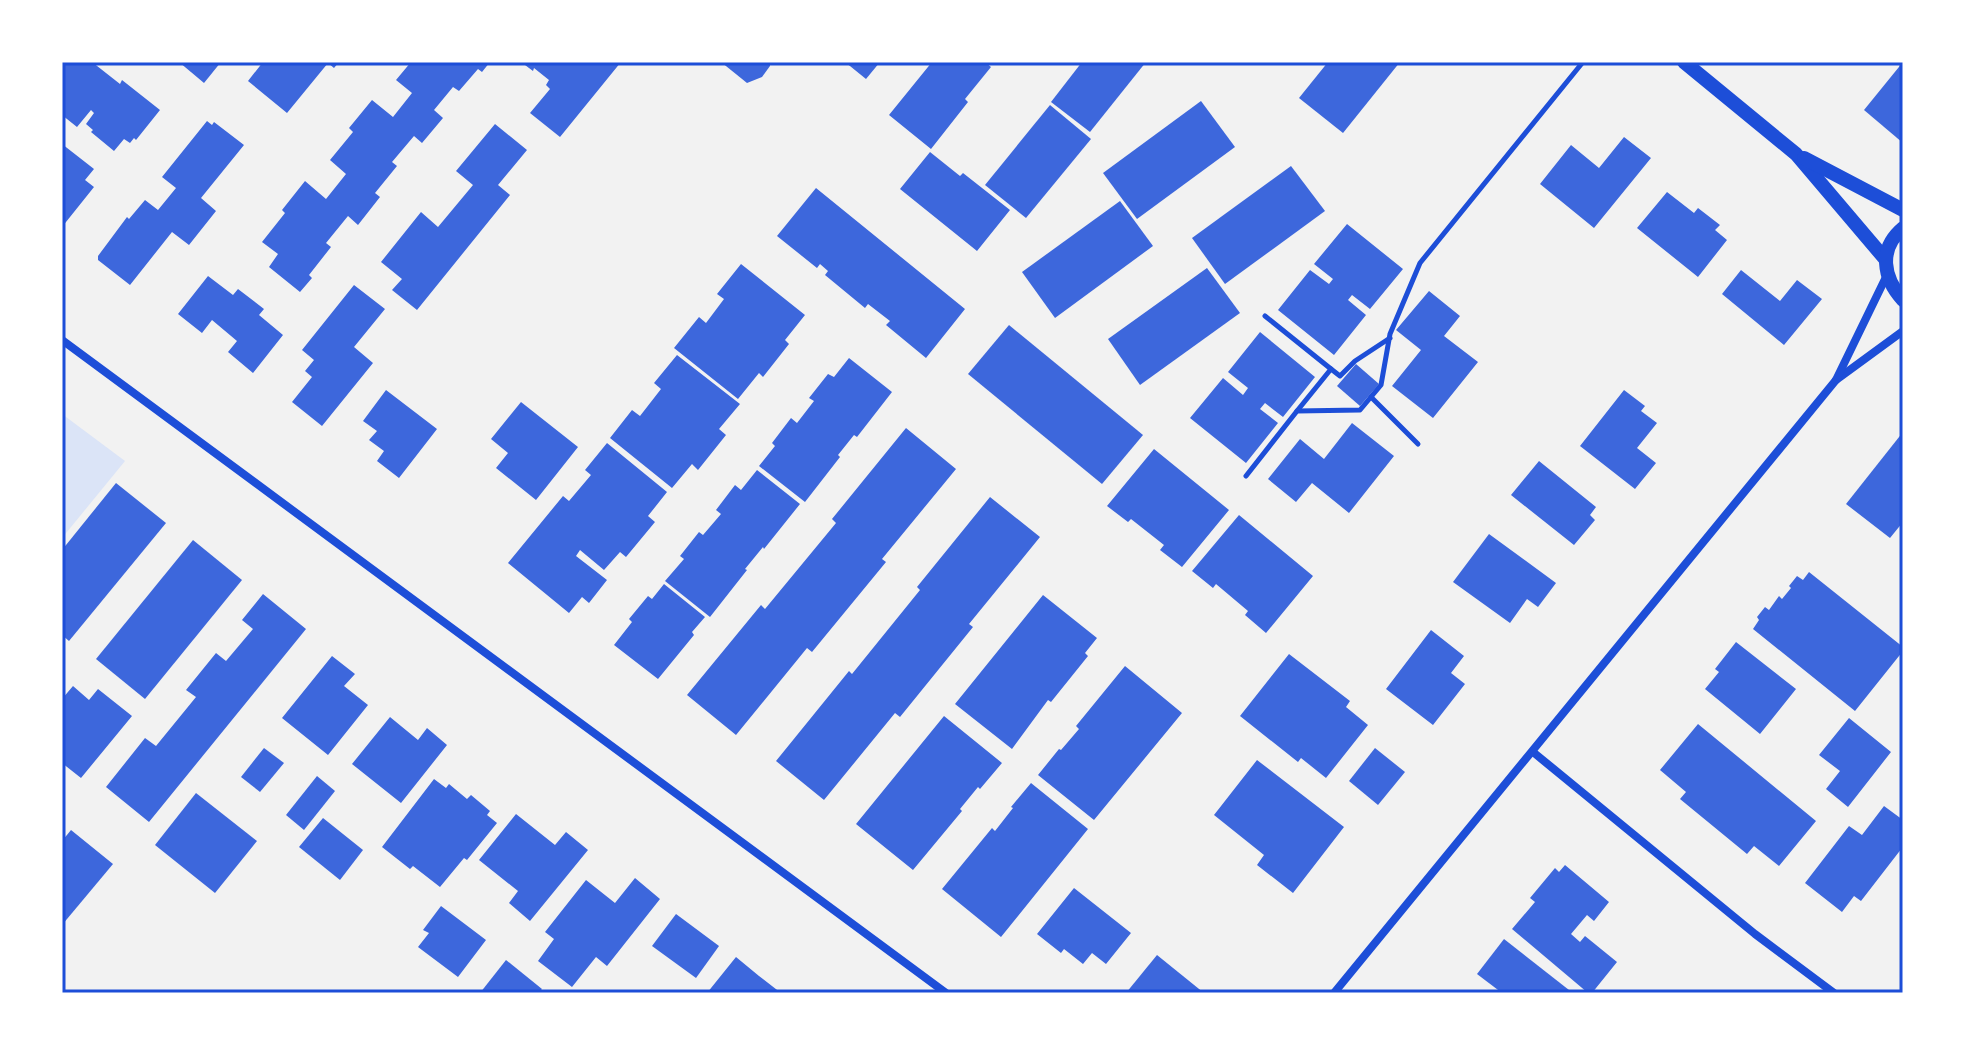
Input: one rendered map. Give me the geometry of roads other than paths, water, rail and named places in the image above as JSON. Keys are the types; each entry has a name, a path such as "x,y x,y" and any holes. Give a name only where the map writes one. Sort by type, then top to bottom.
{"street":[{"path":"1684,62 1796,154 1903,210"},
{"path":"1796,154 1886,268 1893,288 1903,300"},
{"path":"1836,380 1886,268 1889,246 1903,228"},
{"path":"1334,993 1836,380 1903,331"},
{"path":"62,340 946,993"},
{"path":"1533,752 1755,934 1834,993"}]}
